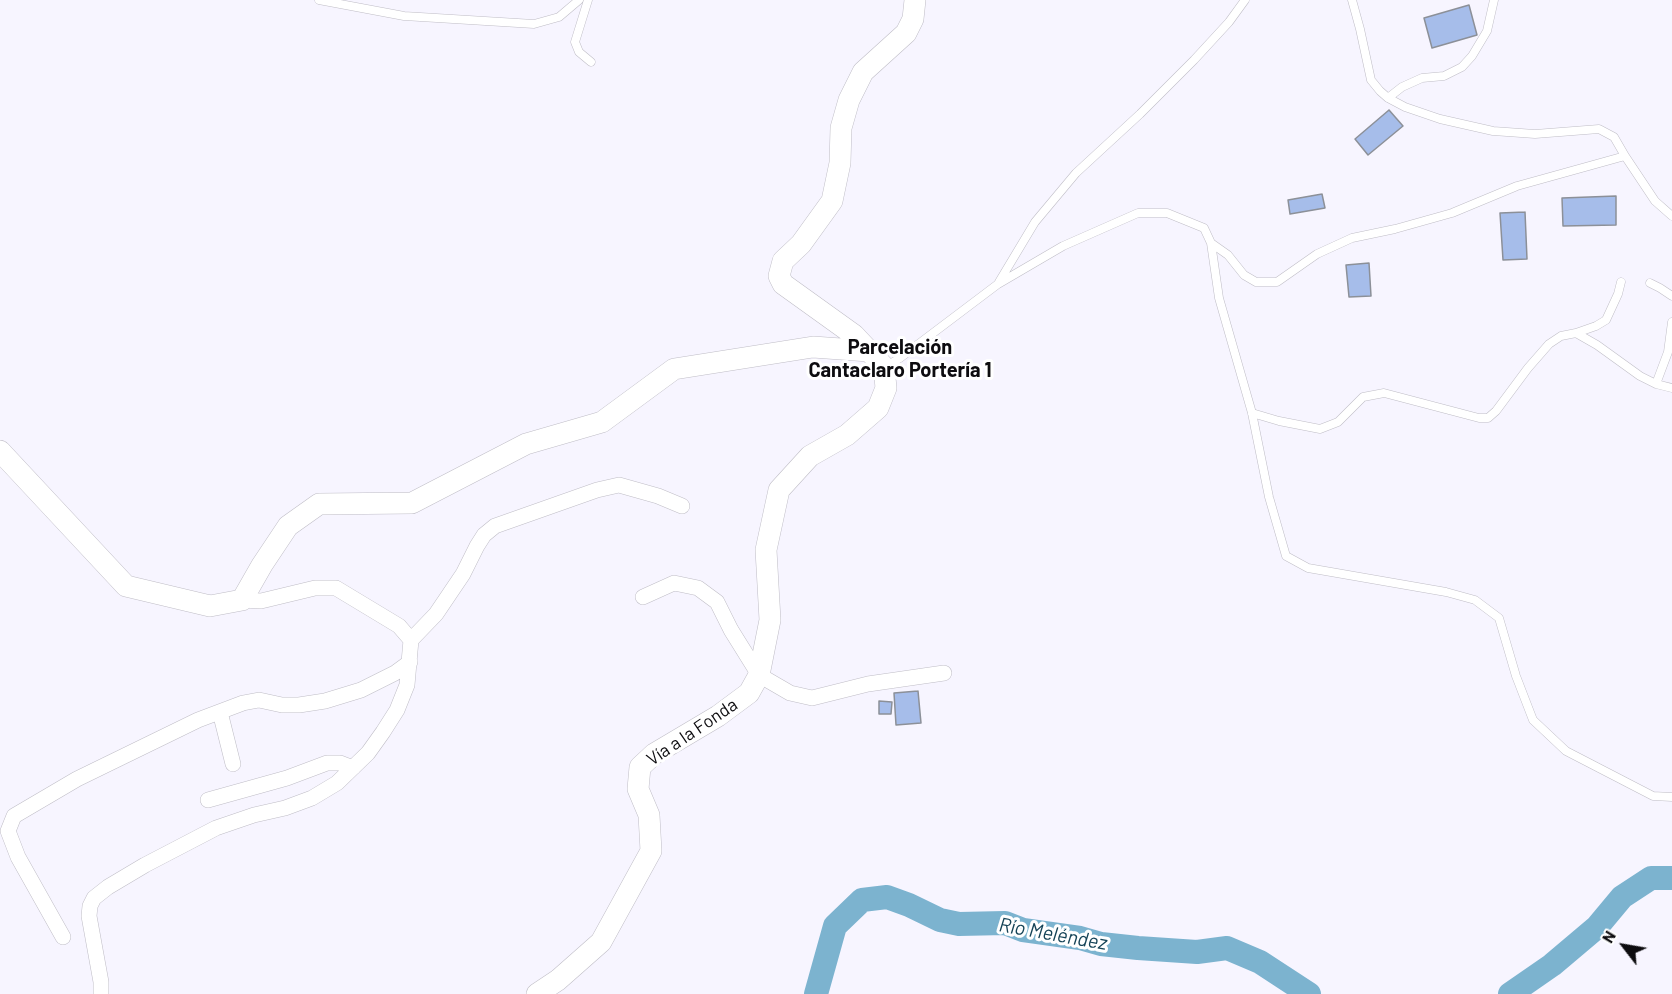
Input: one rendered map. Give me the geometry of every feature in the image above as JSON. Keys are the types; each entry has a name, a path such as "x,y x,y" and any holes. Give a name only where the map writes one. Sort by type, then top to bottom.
{"street":[{"path":"884,367 854,335 783,284 779,276 783,261 801,244 832,201 840,163 841,128 849,100 863,72 906,33 913,19 915,0"},
{"path":"242,600 288,526 319,504 412,503 526,444 602,422 674,369 813,347 869,351"},
{"name":"Vía a la Fonda","path":"537,994 558,980 601,942 651,851 649,815 638,789 640,767 654,754 718,716 749,693 759,675 770,620 766,550 778,490 810,456 847,435 878,408 886,388 884,367"},
{"path":"0,451 126,586 210,606 242,600 261,601 315,588 336,588 399,626 411,640"},
{"path":"101,994 101,982 89,916 94,898 146,865 216,828 312,798 337,783 378,739 397,710 407,685 411,640 436,614 463,574 484,535 495,526 597,490 619,485 658,496 682,506"},
{"path":"643,597 674,583 698,588 717,602 731,630 759,675 790,693 812,698 868,684 944,673"},
{"path":"63,937 18,857 8,831 14,816 77,779 198,720 243,703 259,700 282,705 326,701 361,690 395,674 410,662"},
{"path":"220,712 233,764"},
{"path":"208,800 287,778 327,763 340,763 353,768"}],"lane":[{"path":"319,0 404,16 534,24 558,17 579,0"},
{"path":"588,0 575,42 579,52 591,62"},
{"path":"998,284 1035,222 1076,173 1194,60 1229,22 1245,0"},
{"path":"1352,0 1371,80 1388,98 1440,119 1493,131 1535,134 1599,129 1614,137 1655,201 1672,216"},
{"path":"1388,98 1402,87 1422,78 1444,76 1462,67 1472,56 1487,31 1494,0"},
{"path":"1212,243 1228,255 1244,275 1256,282 1277,282 1317,254 1352,238 1452,213 1517,186 1625,156"},
{"path":"884,367 900,358 998,284 1063,246 1138,213 1167,213 1204,228 1212,243 1219,298 1252,413 1269,497 1286,556 1308,568 1446,592 1475,600 1499,618 1516,676 1533,720 1566,751 1653,796 1672,797"},
{"path":"1252,413 1320,429 1338,422 1363,397 1384,393 1479,418 1488,418 1549,344 1561,336 1596,326 1606,320 1621,282"},
{"path":"1650,283 1672,296"},
{"path":"1656,384 1668,352 1672,322"},
{"path":"1576,333 1640,376 1656,384 1672,388"}],"building":[{"path":"1469,5 1477,35 1432,48 1424,18"},
{"path":"1389,110 1403,126 1368,155 1355,139"},
{"path":"1322,194 1325,208 1290,214 1288,200"},
{"path":"1616,196 1616,225 1563,226 1562,198"},
{"path":"1525,212 1527,259 1503,260 1500,213"},
{"path":"1369,263 1371,296 1349,297 1346,265"},
{"path":"918,691 921,723 896,725 894,693"},
{"path":"879,701 892,702 891,714 879,714"}],"waterway":[{"name":"Río Meléndez","path":"1510,994 1552,965 1597,927 1622,897 1651,878 1672,878"},
{"name":"Río Meléndez","path":"816,994 835,926 862,900 887,897 940,920 959,924 1005,923 1023,930 1138,948 1197,952 1227,948 1260,962 1309,994"}],"district":[{"name":"Parcelación Cantaclaro Portería 1","path":"900,358"}]}
